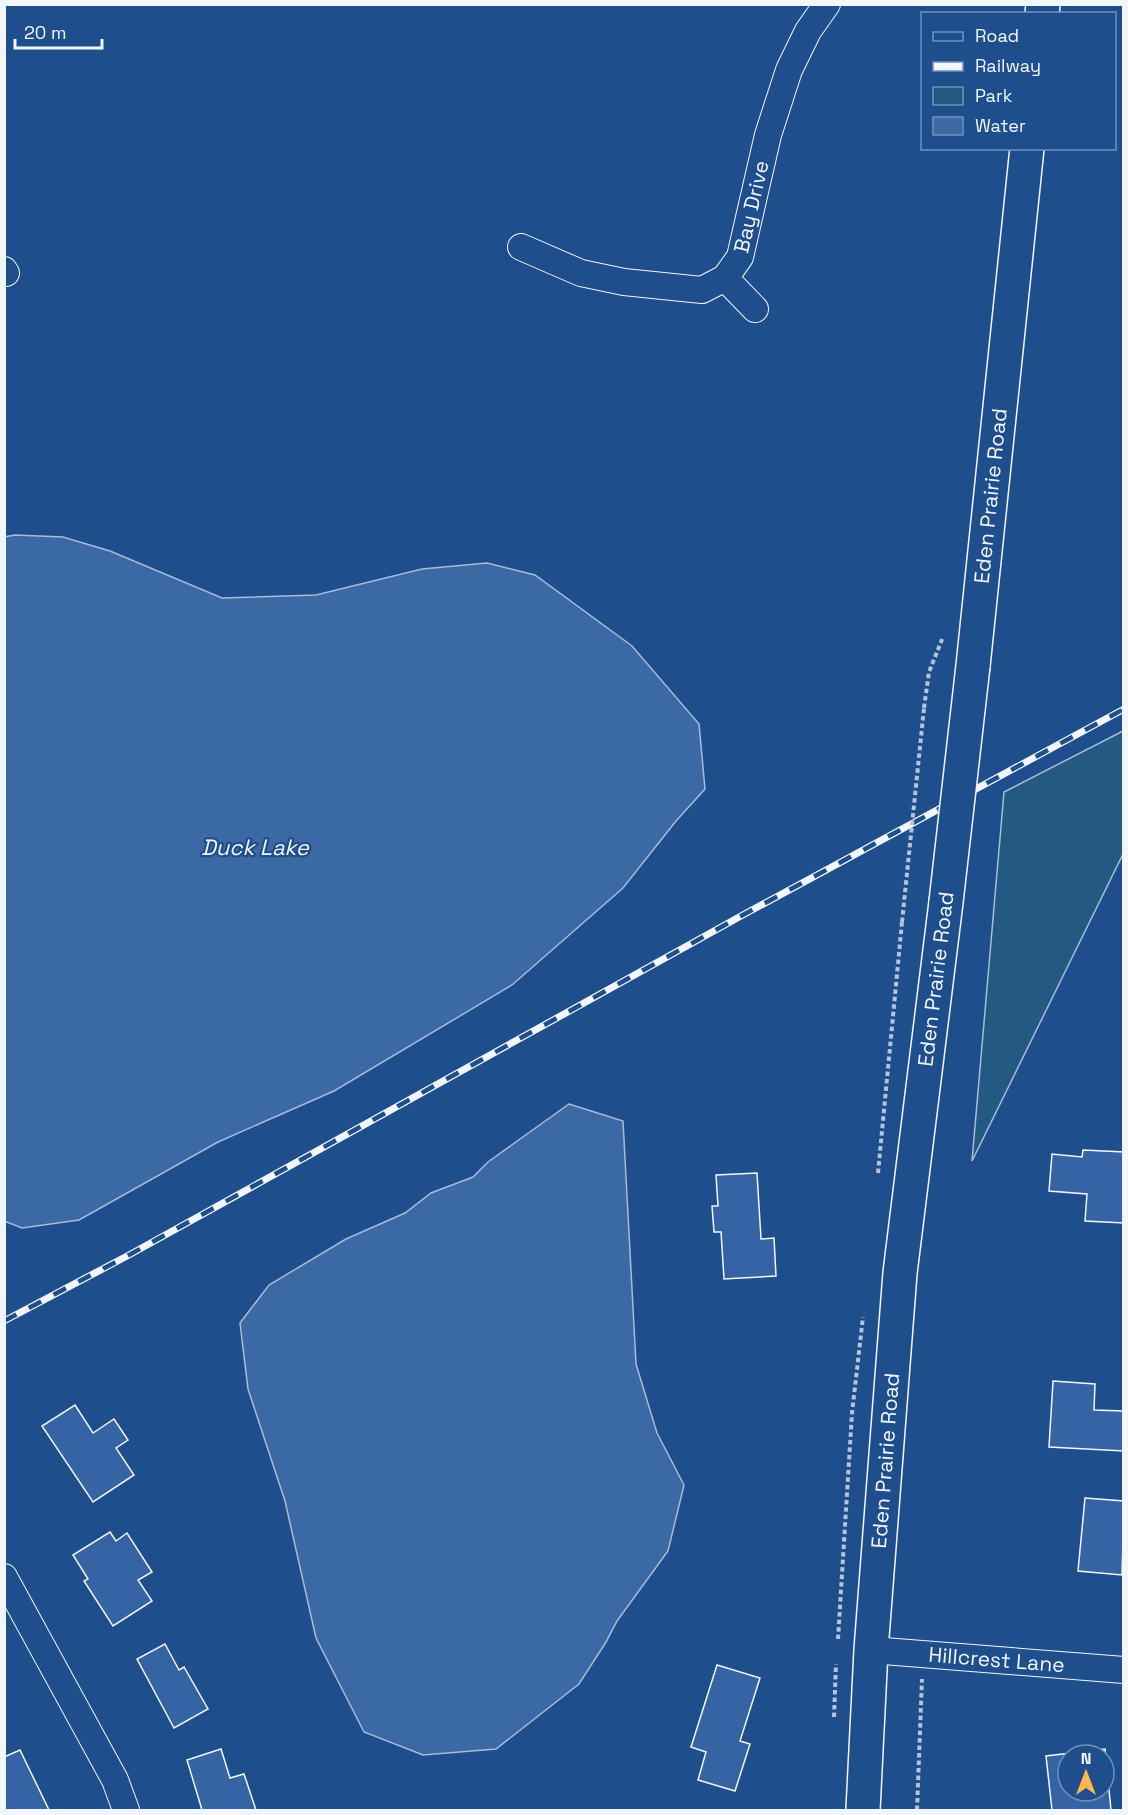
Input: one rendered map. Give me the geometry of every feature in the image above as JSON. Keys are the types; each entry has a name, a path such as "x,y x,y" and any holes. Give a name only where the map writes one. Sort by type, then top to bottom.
{"main road":[{"name":"Eden Prairie Road","path":"863,1810 871,1650 900,1273 973,666 1028,150"}],"street":[{"name":"Bay Drive","path":"522,247 581,273 624,282 702,290 725,278 740,257 768,135 789,70 808,31 827,4"},
{"path":"725,278 755,309"},
{"path":"4,1577 115,1780 126,1810"},
{"name":"Hillcrest Lane","path":"871,1650 1124,1670"}],"path":[{"path":"902,922 924,708"},
{"path":"917,1810 923,1653"}],"green space":[{"path":"1123,731 1123,854 972,1161 1004,792"}],"water":[{"name":"Duck Lake","path":"15,535 63,537 110,551 222,598 316,595 422,569 487,563 535,575 632,646 699,724 705,789 676,821 623,888 512,985 334,1091 218,1142 79,1220 22,1228 4,1221 4,537"},
{"path":"569,1104 623,1121 636,1364 657,1433 684,1485 668,1551 617,1621 579,1684 496,1749 423,1755 364,1732 316,1638 285,1501 248,1389 240,1323 269,1285 346,1239 405,1213 431,1193 473,1177 488,1162"}],"building":[{"path":"1083,1150 1124,1152 1124,1223 1085,1221 1087,1194 1049,1191 1052,1154 1082,1157"},
{"path":"757,1173 761,1239 774,1238 776,1276 724,1279 721,1232 714,1232 712,1206 718,1206 716,1175"},
{"path":"1053,1381 1095,1384 1094,1410 1124,1411 1124,1451 1049,1447"},
{"path":"75,1405 93,1433 114,1419 128,1440 116,1448 134,1475 93,1502 42,1426"},
{"path":"1085,1498 1124,1501 1122,1575 1078,1571"},
{"path":"110,1532 116,1541 127,1533 152,1572 138,1580 152,1601 113,1626 84,1581 88,1579 73,1555"},
{"path":"165,1644 179,1670 184,1667 208,1709 174,1728 137,1659"},
{"path":"717,1665 760,1678 740,1741 750,1744 735,1791 698,1780 706,1752 691,1747"},
{"path":"221,1749 230,1778 244,1774 256,1810 202,1810 187,1760"},
{"path":"20,1750 49,1810 4,1810 4,1757"},
{"path":"1056,1755 1056,1803 1110,1803 1111,1810 1052,1810 1046,1756"}],"railway":[{"path":"4,1321 129,1255 741,916 1124,709"}]}
